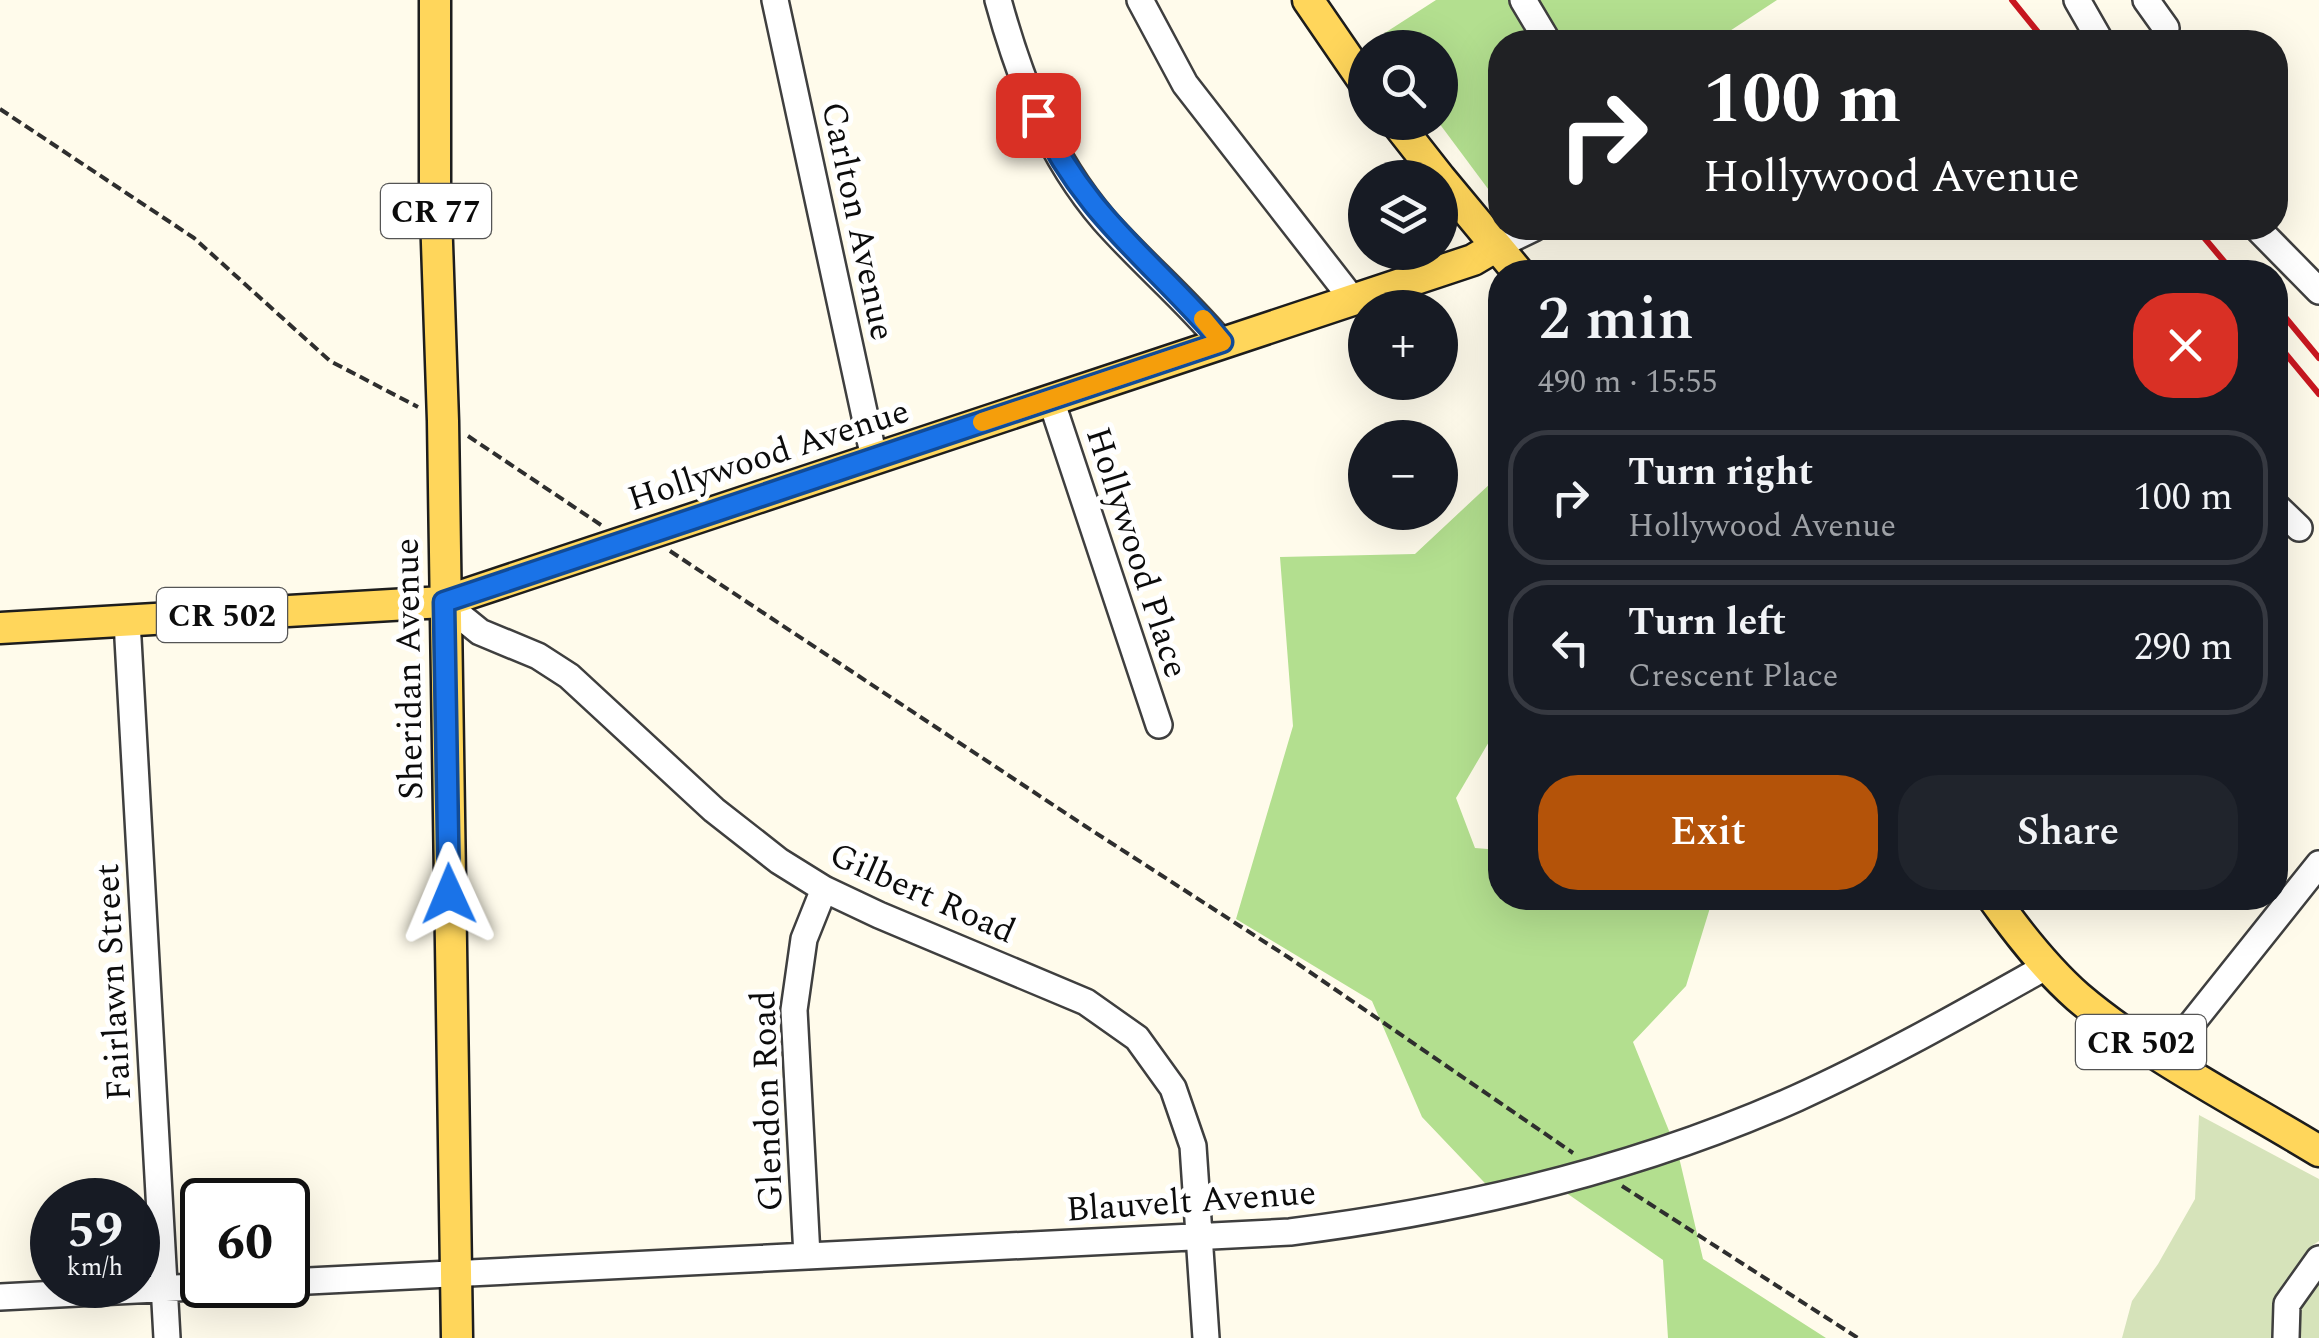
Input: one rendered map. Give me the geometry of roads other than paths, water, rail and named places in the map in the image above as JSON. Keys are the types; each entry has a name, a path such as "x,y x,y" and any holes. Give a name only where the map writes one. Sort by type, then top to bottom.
{"main road":[{"name":"Sheridan Avenue","path":"435,0 435,184 443,421 458,1338"},
{"path":"1308,0 1348,58"},
{"path":"1410,140 1426,160"},
{"path":"1458,201 1488,239"},
{"path":"1489,240 1506,260"},
{"name":"Hollywood Avenue","path":"1382,290 1473,260 1495,248"},
{"name":"Hollywood Avenue","path":"0,628 444,602 1348,301"},
{"name":"CR 502","path":"2003,910 2047,966 2100,1014 2319,1151"}],"street":[{"name":"Carlton Avenue","path":"775,0 874,458"},
{"path":"998,0 1027,92 1048,138 1074,180 1133,252 1222,342"},
{"path":"1140,0 1184,84 1348,295"},
{"path":"1522,0 1541,30"},
{"path":"2077,0 2094,30"},
{"path":"2146,0 2166,28"},
{"name":"Hollywood Avenue","path":"1495,248 1511,240"},
{"path":"2269,240 2319,290"},
{"name":"Hollywood Place","path":"1051,400 1160,726"},
{"path":"2288,517 2299,528"},
{"name":"Gilbert Road","path":"444,602 480,632 538,656 569,676 737,830 779,861 824,888 1086,1002 1136,1038 1165,1074 1186,1116 1193,1146 1206,1338"},
{"name":"Fairlawn Street","path":"126,621 167,1338"},
{"path":"2288,903 2319,864"},
{"name":"Glendon Road","path":"807,1256 794,1010 804,939 824,888"},
{"path":"2165,1057 2282,910"},
{"name":"Blauvelt Avenue","path":"310,1281 1290,1232 1377,1221 1463,1205 1598,1170 1716,1131 1876,1060 2047,966"},
{"path":"2286,1338 2287,1304 2319,1259"},
{"path":"0,1296 180,1287"}],"railway":[{"path":"2012,0 2036,30"},
{"path":"2206,240 2223,260"},
{"path":"2288,321 2319,358"},
{"path":"2288,357 2319,394"}]}
